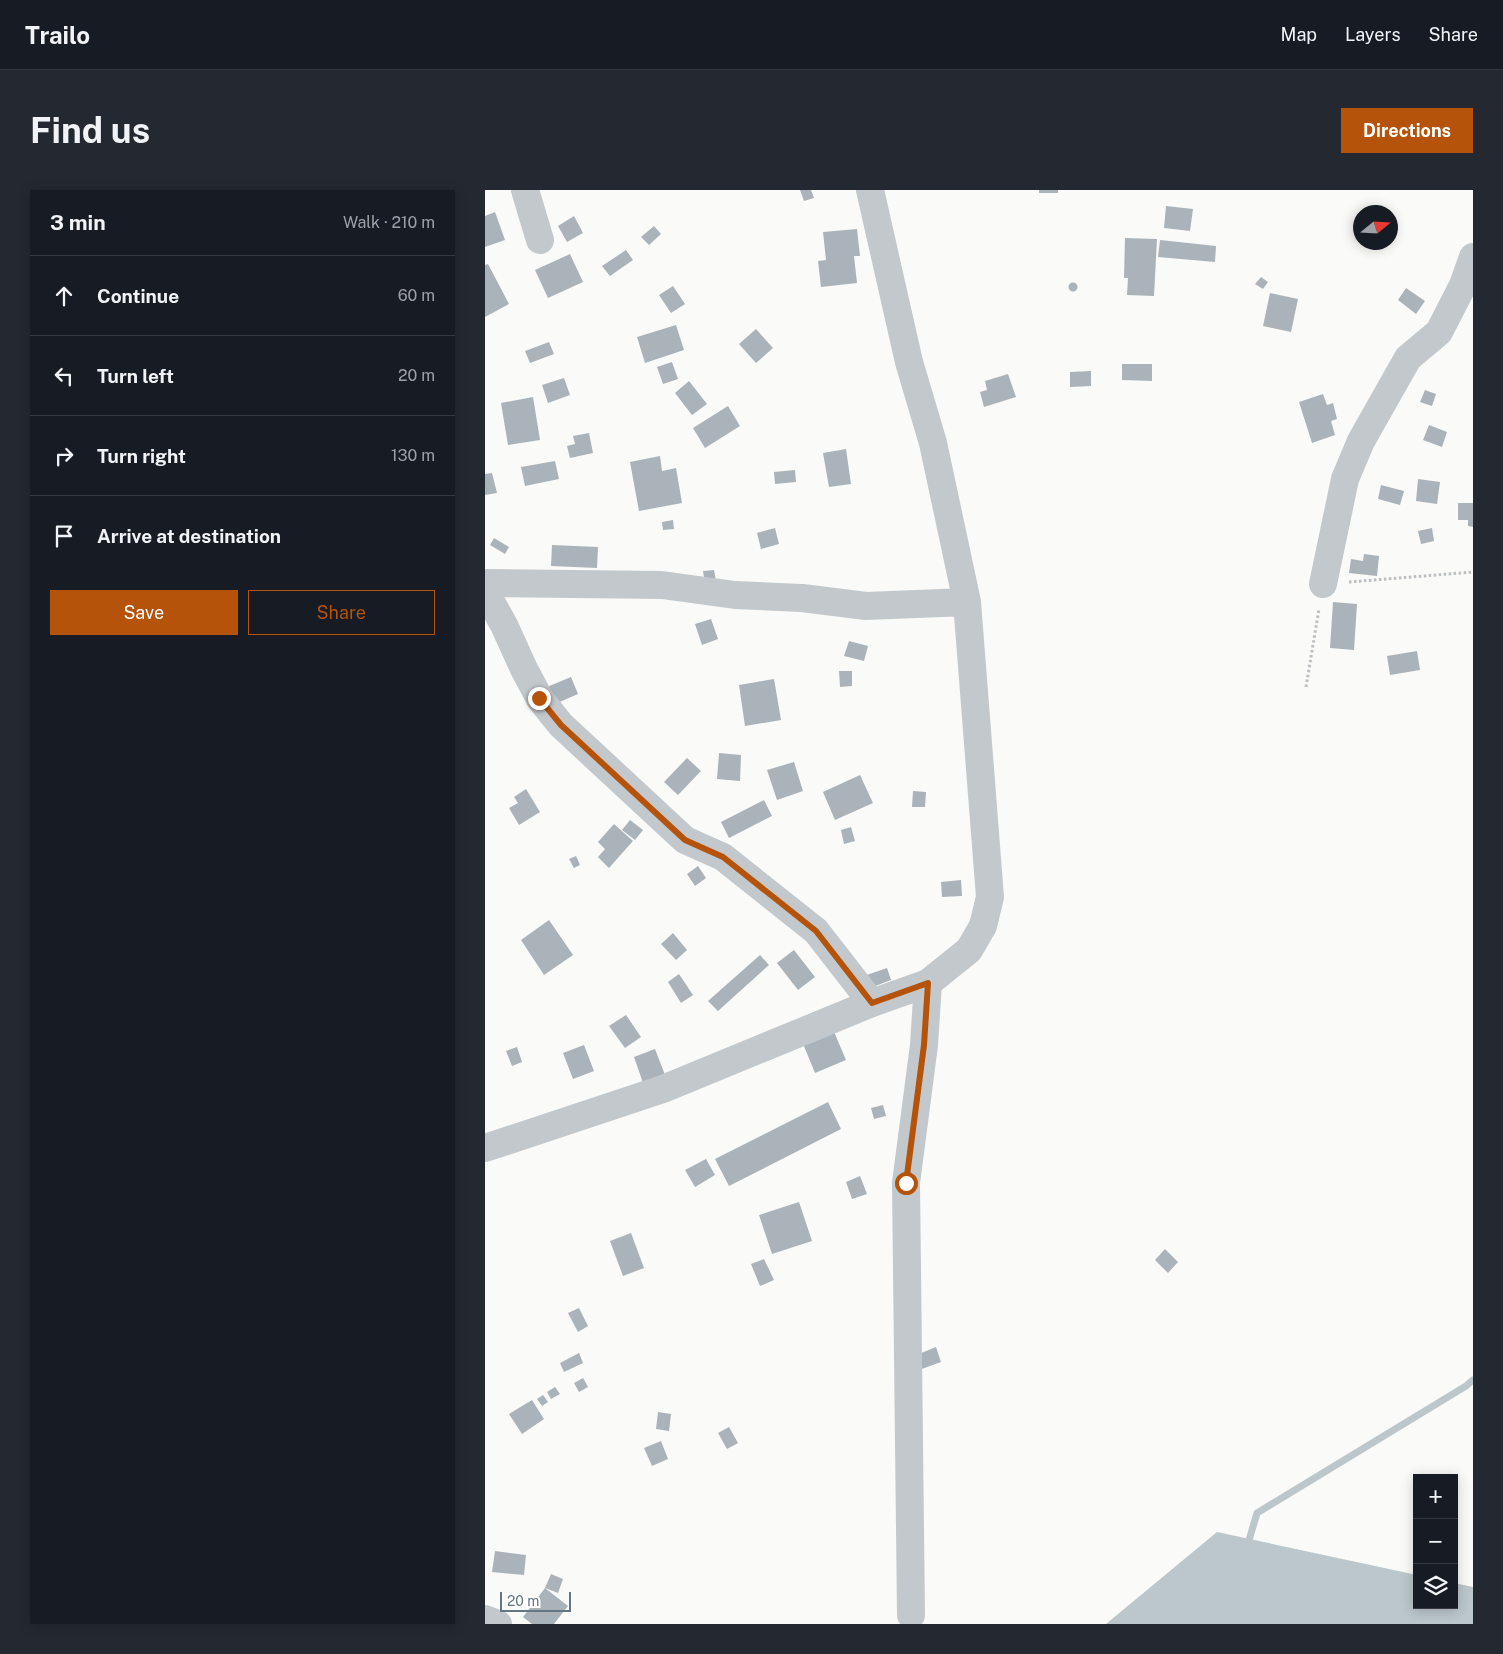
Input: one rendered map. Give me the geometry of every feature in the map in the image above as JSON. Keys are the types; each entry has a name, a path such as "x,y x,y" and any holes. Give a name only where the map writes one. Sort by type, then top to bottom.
{"street":[{"path":"525,190 540,240"},
{"path":"485,1148 663,1089 872,1003 928,983 969,950 983,926 990,898 967,602 933,443 909,362 870,190"},
{"path":"1323,584 1345,479 1361,441 1408,358 1439,332 1463,285 1473,256"},
{"path":"485,583 661,585 735,595 802,598 866,606 967,602"},
{"path":"485,591 504,625 539,698 561,725 685,840 723,857 816,931 872,1003"},
{"path":"911,1615 906,1183 924,1045 928,983"},
{"path":"485,1619 498,1624"}],"path":[{"path":"1306,687 1323,584 1473,572"}],"shaded area":[{"path":"1217,1532 1413,1574 1413,1609 1458,1609 1458,1584 1473,1587 1473,1624 1106,1624"}],"building":[{"path":"800,190 811,190 814,198 804,201"},
{"path":"1039,190 1058,190 1058,193 1039,193"},
{"path":"1166,206 1193,209 1190,231 1164,228"},
{"path":"495,212 505,240 485,247 485,216"},
{"path":"574,216 583,233 567,242 558,226"},
{"path":"654,226 661,234 649,245 641,237"},
{"path":"857,229 860,256 854,256 857,283 821,287 818,261 826,260 823,232"},
{"path":"1125,238 1157,239 1154,296 1127,295 1128,278 1124,278"},
{"path":"1160,240 1216,246 1215,262 1158,257"},
{"path":"626,250 633,260 610,276 602,266"},
{"path":"570,254 583,282 548,298 535,270"},
{"path":"488,264 509,304 485,317 485,265"},
{"path":"1261,277 1268,282 1263,289 1255,284"},
{"path":"1073,283 1077,287 1073,291 1069,287"},
{"path":"673,286 685,304 671,313 659,295"},
{"path":"1406,288 1425,301 1416,314 1398,300"},
{"path":"1270,293 1298,299 1291,332 1263,326"},
{"path":"676,325 684,350 645,363 637,337"},
{"path":"756,329 773,348 756,363 739,344"},
{"path":"549,342 554,354 530,363 525,351"},
{"path":"672,362 678,379 663,384 657,367"},
{"path":"1122,364 1152,364 1152,381 1122,380"},
{"path":"1091,371 1091,386 1070,387 1070,372"},
{"path":"1008,374 1016,397 984,407 980,392 987,390 985,381"},
{"path":"564,378 570,395 548,403 542,385"},
{"path":"689,381 707,404 692,415 675,393"},
{"path":"1425,390 1436,394 1432,406 1420,402"},
{"path":"1323,394 1327,405 1333,403 1337,419 1331,421 1335,435 1312,443 1299,402"},
{"path":"533,397 540,440 508,445 501,403"},
{"path":"728,406 740,426 705,448 693,428"},
{"path":"1429,425 1447,432 1442,447 1423,440"},
{"path":"589,433 593,453 570,458 567,446 575,444 573,436"},
{"path":"846,449 851,484 829,487 823,453"},
{"path":"660,456 662,471 676,468 682,503 639,511 630,462"},
{"path":"555,461 559,479 525,486 521,467"},
{"path":"795,470 796,482 775,484 774,472"},
{"path":"492,473 497,493 485,495 485,474"},
{"path":"1418,479 1440,482 1437,504 1416,501"},
{"path":"1381,485 1404,491 1400,505 1378,499"},
{"path":"1458,503 1473,503 1473,527 1468,526 1468,520 1458,520"},
{"path":"673,520 674,529 663,530 662,522"},
{"path":"775,528 779,544 761,549 757,533"},
{"path":"1432,528 1434,541 1421,544 1418,531"},
{"path":"494,538 509,547 505,554 490,545"},
{"path":"552,545 598,547 597,568 551,566"},
{"path":"1364,554 1379,556 1377,576 1349,573 1351,559 1363,561"},
{"path":"714,570 716,581 705,583 703,571"},
{"path":"1333,602 1357,604 1354,650 1330,648"},
{"path":"711,619 718,639 702,645 695,624"},
{"path":"849,641 868,646 864,661 844,656"},
{"path":"1417,651 1420,670 1390,675 1387,656"},
{"path":"839,671 852,671 852,686 840,687"},
{"path":"571,677 578,694 555,704 547,687"},
{"path":"774,679 781,720 745,726 739,685"},
{"path":"719,753 741,755 740,781 717,779"},
{"path":"687,758 701,771 678,795 664,782"},
{"path":"794,762 803,791 777,800 767,770"},
{"path":"860,775 873,803 835,820 823,792"},
{"path":"526,789 540,812 519,825 509,808 518,803 514,797"},
{"path":"913,791 926,792 925,807 912,807"},
{"path":"764,800 772,816 729,838 721,822"},
{"path":"630,820 643,830 635,840 622,830"},
{"path":"614,824 633,841 609,868 598,857 605,849 598,842"},
{"path":"851,827 855,841 844,844 841,830"},
{"path":"576,856 580,865 574,868 569,859"},
{"path":"698,866 706,878 695,886 687,874"},
{"path":"961,880 962,896 942,897 941,882"},
{"path":"549,920 573,955 544,975 521,940"},
{"path":"673,933 687,950 676,960 661,944"},
{"path":"794,950 815,977 798,990 777,963"},
{"path":"760,955 769,965 718,1011 708,1001"},
{"path":"887,968 891,980 865,990 861,977"},
{"path":"679,974 693,995 681,1003 668,982"},
{"path":"626,1015 641,1037 625,1048 609,1026"},
{"path":"829,1020 846,1060 815,1073 799,1034"},
{"path":"584,1045 594,1071 573,1079 563,1053"},
{"path":"517,1047 522,1062 512,1066 506,1051"},
{"path":"655,1049 665,1075 643,1083 634,1057"},
{"path":"828,1102 841,1129 729,1186 715,1159"},
{"path":"883,1105 886,1116 874,1119 871,1108"},
{"path":"706,1159 715,1175 695,1187 685,1170"},
{"path":"860,1176 867,1194 852,1199 846,1182"},
{"path":"799,1202 812,1241 772,1254 759,1215"},
{"path":"631,1233 644,1268 623,1276 610,1241"},
{"path":"1165,1249 1178,1262 1168,1273 1155,1260"},
{"path":"764,1259 774,1280 760,1286 751,1264"},
{"path":"579,1308 588,1326 578,1332 568,1313"},
{"path":"936,1347 941,1362 919,1370 914,1356"},
{"path":"579,1353 583,1363 564,1372 560,1363"},
{"path":"583,1378 588,1387 579,1392 574,1383"},
{"path":"555,1387 560,1394 551,1399 547,1392"},
{"path":"543,1395 548,1402 542,1406 537,1399"},
{"path":"532,1400 544,1419 522,1434 509,1414"},
{"path":"658,1412 671,1414 669,1431 656,1429"},
{"path":"729,1427 738,1443 727,1449 718,1433"},
{"path":"661,1441 668,1459 652,1466 644,1448"},
{"path":"495,1551 526,1555 524,1575 492,1572"},
{"path":"551,1574 563,1579 558,1593 545,1588"},
{"path":"545,1588 568,1606 554,1624 532,1624 523,1617"}],"waterway":[{"path":"1247,1547 1257,1513 1473,1380"}],"route":[{"path":"539,698 561,725 685,840 723,857 816,931 872,1003 928,983 924,1045 906,1183"}]}
